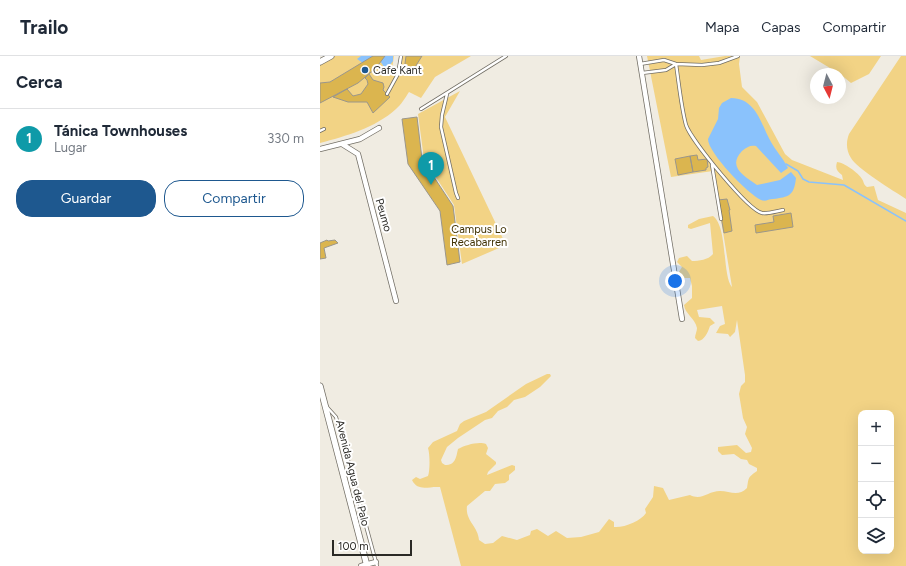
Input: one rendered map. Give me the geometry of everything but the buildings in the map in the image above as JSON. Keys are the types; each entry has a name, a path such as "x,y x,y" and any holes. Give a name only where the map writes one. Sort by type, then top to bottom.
{"street":[{"path":"320,62 331,56"},
{"path":"638,56 682,319"},
{"path":"320,149 360,139 379,128"},
{"name":"Peumo","path":"342,144 358,154 385,251 396,301"},
{"name":"Avenida Agua del Palo","path":"320,386 321,397 325,405 350,500 365,566"},
{"path":"365,566 376,564"}],"lane":[{"path":"387,94 397,76 401,56"},
{"path":"421,109 506,56"},
{"path":"640,64 664,60 676,64 702,65 719,63 738,56"},
{"path":"641,73 666,70 676,64"},
{"path":"676,64 686,125 690,134 712,164 753,208 762,213 783,210"},
{"path":"447,94 441,127 458,198"},
{"path":"712,164 721,220"},
{"path":"325,405 336,417 376,564"},
{"path":"350,500 358,498"}],"green space":[{"path":"335,56 394,56 392,69 399,71 401,56 471,56 435,77 421,98 409,92 398,107 388,116 370,126 350,134 320,143 320,64"},
{"path":"647,56 699,56 701,60 725,56 740,56 739,64 742,87 757,102 785,154 792,160 843,180 842,175 836,168 837,162 840,162 858,174 867,187 874,186 878,200 906,213 906,566 461,566 440,487 420,487 414,484 412,480 416,477 420,479 428,476 430,462 428,448 433,442 457,431 460,424 464,421 486,412 526,384 547,374 550,374 551,376 540,387 525,397 514,400 507,407 498,411 492,418 485,420 458,438 447,447 441,460 445,465 449,465 455,460 458,449 472,444 483,443 486,444 488,448 486,454 496,462 487,475 512,465 515,466 515,470 509,475 509,480 505,483 495,484 490,491 485,491 467,506 468,516 479,540 485,544 493,543 502,536 517,540 530,535 531,531 537,529 548,536 556,531 567,538 581,537 599,532 609,519 614,522 614,527 627,525 644,516 646,513 645,509 653,497 654,486 663,488 669,500 690,495 698,497 716,491 737,493 744,491 747,488 749,478 757,471 757,468 749,464 747,460 741,459 734,454 722,455 718,451 718,447 737,445 746,453 751,452 752,448 745,434 747,427 743,418 739,394 741,386 745,382 745,375 737,320 735,332 730,337 728,334 716,333 720,326 725,324 722,306 697,310 699,317 710,318 715,323 710,326 704,338 698,341 695,338 697,328 696,325 686,311 684,305 692,298 690,278 682,278 677,275 682,267 677,262 679,258 687,256 692,261 698,261 706,259 713,254 710,223 691,229 688,228 688,225 699,219 713,216 718,222 721,230 727,273 732,287 713,171 671,177"},
{"path":"810,56 881,56 869,74 851,83 846,79 846,68 830,68"},
{"path":"901,56 906,56 906,199 860,168 851,158 847,146 849,134"},
{"name":"Campus Lo Recabarren","path":"460,91 445,117 506,245 462,264 454,205 424,159 418,114"}],"water":[{"path":"361,56 377,56 366,65 357,59"},
{"path":"377,56 393,56 393,61 386,70"},
{"path":"731,98 746,102 757,113 771,142 788,168 781,173 756,146 752,146 742,151 738,157 736,162 739,171 757,185 780,180 791,172 796,178 795,184 792,192 787,196 766,201 761,200 747,190 714,154 708,139 718,119 719,108 722,103"}],"waterway":[{"path":"786,164 798,171 803,179 809,182 844,185 906,221"}],"place":[{"name":"Cafe Kant","path":"365,70"},
{"name":"Tánica Townhouses","path":"431,185"}]}
